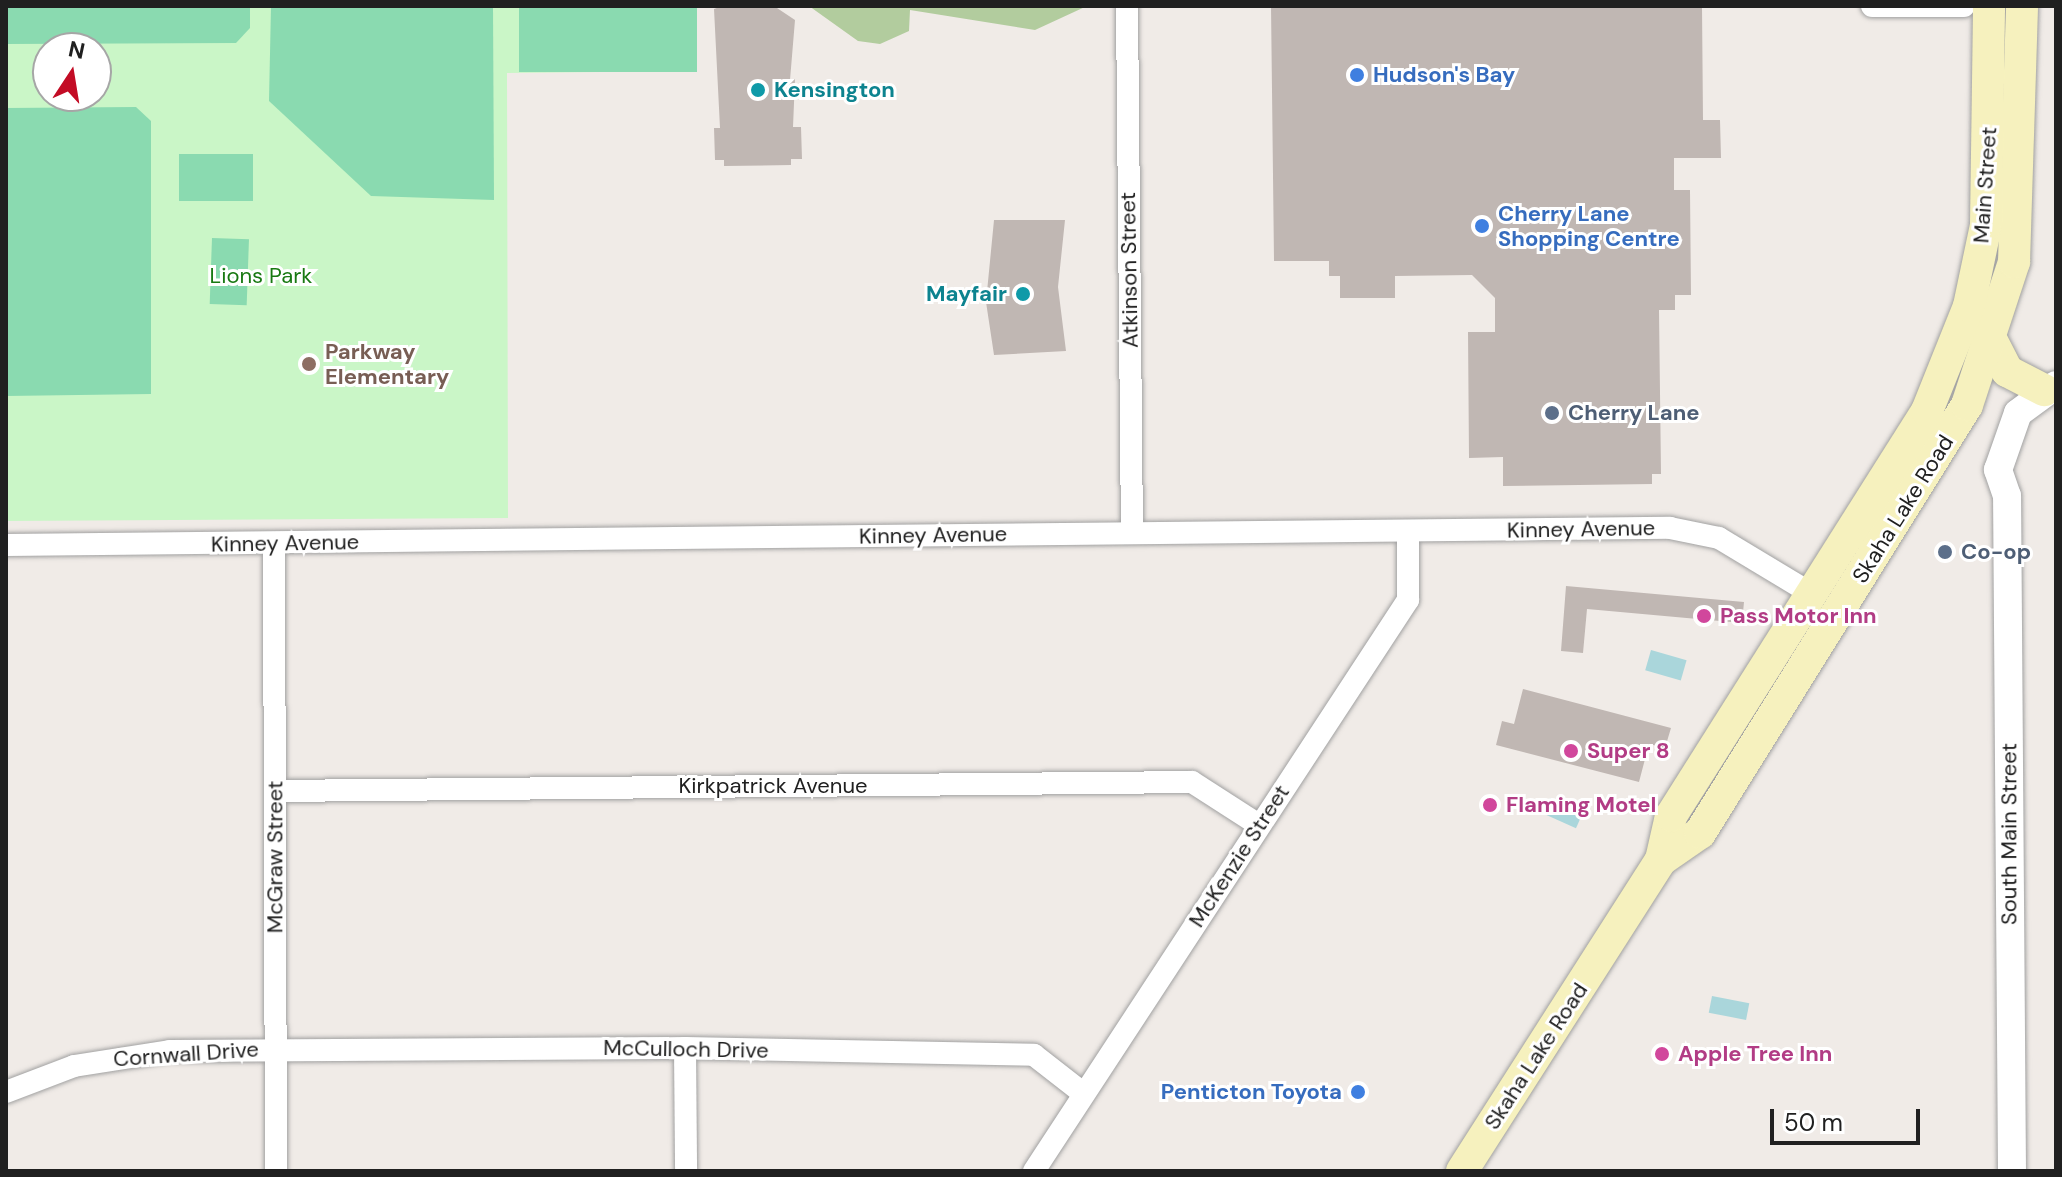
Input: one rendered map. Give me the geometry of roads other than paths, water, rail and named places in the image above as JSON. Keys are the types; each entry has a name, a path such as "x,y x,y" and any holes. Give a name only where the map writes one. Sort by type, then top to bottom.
{"main road":[{"name":"Main Street","path":"1950,360 1986,225 1989,6"},
{"name":"Main Street","path":"1992,341 2015,249 2022,6"},
{"name":"Skaha Lake Road","path":"1661,860 1700,833 1947,441 1992,341"},
{"path":"1992,341 2007,371 2047,398"},
{"name":"Skaha Lake Road","path":"1462,1171 1661,860 1671,816 1927,411 1950,360"}],"street":[{"name":"Atkinson Street","path":"1127,6 1132,533"},
{"path":"1872,6 1964,6"},
{"name":"South Main Street","path":"2012,1171 2007,496 1998,470 2001,449 2012,421 2047,398"},
{"name":"McKenzie Street","path":"1034,1171 1408,600 1408,531"},
{"name":"Kinney Avenue","path":"6,545 1132,533 1697,531 1739,548 1837,612"},
{"name":"McGraw Street","path":"274,543 276,1171"},
{"name":"Kirkpatrick Avenue","path":"275,791 1192,782 1259,825"},
{"path":"685,1048 686,1171"},
{"name":"McCulloch Drive","path":"275,1049 685,1048 1034,1055 1084,1094"},
{"name":"Cornwall Drive","path":"6,1092 120,1055 275,1049"}],"water":[{"path":"1651,650 1687,660 1681,680 1645,670"},
{"path":"1550,798 1583,813 1576,828 1543,814"},
{"path":"1712,996 1749,1003 1746,1020 1709,1013"}],"place":[{"name":"Hudson's Bay","path":"1357,75"},
{"name":"Kensington","path":"758,90"},
{"name":"Cherry Lane Shopping Centre","path":"1482,226"},
{"name":"Mayfair","path":"1023,294"},
{"name":"Parkway Elementary","path":"309,364"},
{"name":"Cherry Lane","path":"1552,413"},
{"name":"Co-op","path":"1945,552"},
{"name":"Pass Motor Inn","path":"1704,616"},
{"name":"Super 8","path":"1571,751"},
{"name":"Flaming Motel","path":"1490,805"},
{"name":"Apple Tree Inn","path":"1662,1054"},
{"name":"Penticton Toyota","path":"1358,1092"}],"park label":[{"name":"Lions Park","path":"261,276"}]}
